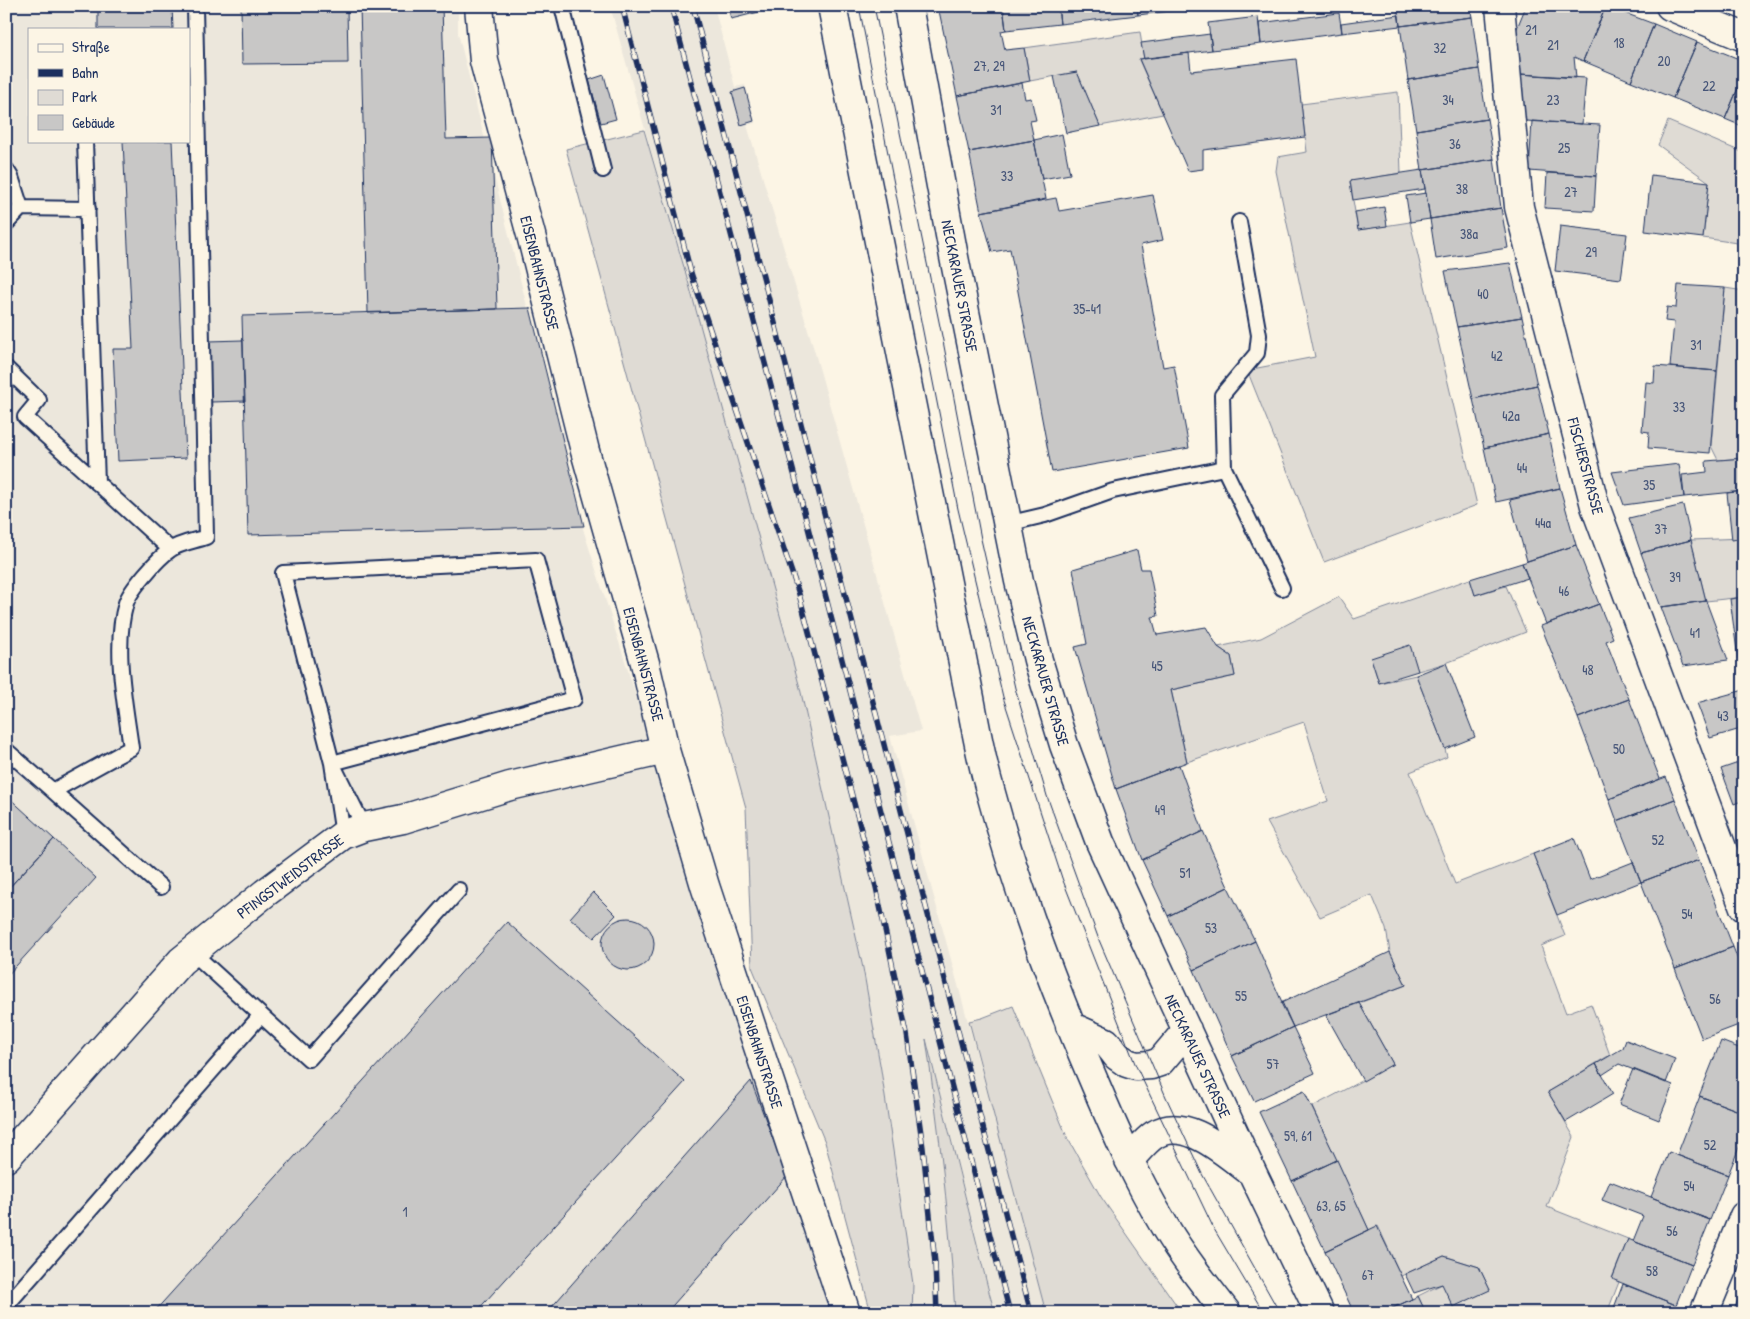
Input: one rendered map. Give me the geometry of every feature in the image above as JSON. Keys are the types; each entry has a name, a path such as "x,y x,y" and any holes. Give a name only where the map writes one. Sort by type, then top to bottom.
{"street":[{"name":"EISENBAHNSTRASSE","path":"479,6 484,61 531,235 585,451 645,663 665,750 705,886 846,1313"},
{"path":"832,6 987,778 1035,933 1070,1026 1129,1160 1165,1227 1197,1274 1227,1313"},
{"name":"NECKARAUER STRASSE","path":"908,6 954,257 1019,581 1038,660 1064,745 1100,842 1252,1172 1320,1313"},
{"name":"FISCHERSTRASSE","path":"1500,6 1519,207 1595,506 1744,907"},
{"path":"1670,6 1744,36"},
{"name":"PFINGSTWEIDSTRASSE","path":"6,1158 181,961 265,892 354,831 403,819 510,786 665,750"},
{"path":"1070,1026 1106,1042 1117,1056 1127,1063 1136,1066 1152,1065 1160,1062 1188,1030"},
{"path":"1129,1160 1154,1135 1173,1129 1194,1133 1252,1172"},
{"path":"1704,1313 1744,1216"}],"lane":[{"path":"53,791 131,748 122,681 120,642 126,601 150,569 170,549 206,537 195,6"},
{"path":"562,6 603,170"},
{"path":"85,142 97,483"},
{"path":"6,169 11,177 21,208"},
{"path":"6,224 21,208 88,209"},
{"path":"1239,222 1259,335 1257,353 1222,395 1224,468 1282,588"},
{"path":"6,368 39,400 24,417 170,549"},
{"path":"1007,524 1045,515 1112,491 1224,468"},
{"path":"332,763 574,699 536,560 283,574 332,763 354,831"},
{"path":"6,750 162,887"},
{"path":"332,763 354,831"},
{"path":"192,952 309,1059 459,890"},
{"path":"6,1306 261,1014"}],"shaded area":[{"path":"6,6 458,6 458,33 584,532 825,1291 829,1313 6,1313"},
{"path":"610,6 714,6 735,87 745,85 755,123 747,125 815,353 921,731 890,736 1046,1313 995,1313 928,1046 941,1147 955,1313 912,1313 913,1284 881,1070 863,968 800,688"}],"green space":[{"path":"1140,32 1144,59 1139,60 1163,114 1100,126 1077,72 1030,81 1024,48"},
{"path":"1398,92 1401,173 1350,182 1358,230 1410,222 1477,505 1324,562 1247,370 1315,357 1276,171 1278,157 1307,152 1301,104"},
{"path":"1668,121 1744,153 1744,244 1703,238 1709,182 1658,145"},
{"path":"644,130 688,281 800,688 863,968 881,1070 913,1284 912,1313 871,1313 825,1142 752,967 746,808 566,149"},
{"path":"1725,288 1744,291 1744,458 1718,460 1711,446"},
{"path":"1744,538 1744,597 1706,601 1691,540"},
{"path":"1470,579 1475,595 1506,586 1526,632 1446,663 1418,671 1371,658 1379,683 1416,675 1445,749 1447,757 1410,772 1455,884 1533,854 1565,936 1541,946 1566,1013 1591,1004 1610,1055 1548,1092 1574,1137 1547,1207 1628,1239 1612,1278 1619,1282 1607,1313 1426,1313 1418,1296 1442,1284 1490,1290 1479,1267 1444,1256 1401,1276 1378,1226 1369,1230 1312,1107 1393,1064 1359,1003 1406,985 1390,952 1386,929 1372,895 1320,917 1267,822 1328,801 1304,722 1187,762 1171,690 1235,676 1231,656 1218,647 1261,638 1339,597 1354,619"},
{"path":"1013,1006 1067,1137 1101,1197 1182,1313 1046,1313 969,1021"},
{"path":"926,1039 995,1313 955,1313 944,1176"}],"building":[{"path":"98,6 172,6 173,28 98,28"},
{"path":"241,6 347,6 348,63 242,64"},
{"path":"360,6 442,6 446,139 492,138 497,309 368,313"},
{"path":"728,6 779,6 779,7 731,19"},
{"path":"938,6 1003,6 1006,30 1001,31 1005,50 1024,48 1030,81 957,96"},
{"path":"1003,6 1058,6 1060,24 1006,30"},
{"path":"1058,6 1137,6 1138,15 1060,24"},
{"path":"1137,6 1211,6 1138,15"},
{"path":"1397,6 1470,6 1472,17 1400,26"},
{"path":"1526,6 1606,6 1583,61 1574,57 1576,78 1520,74 1515,33"},
{"path":"1606,6 1654,24 1631,81 1583,61"},
{"path":"1339,13 1342,33 1261,44 1259,23"},
{"path":"1399,15 1400,26 1342,33 1341,23"},
{"path":"1258,17 1261,44 1212,50 1208,23"},
{"path":"1472,17 1479,69 1408,80 1400,26"},
{"path":"1654,24 1697,42 1673,98 1631,81"},
{"path":"1210,34 1212,50 1144,59 1141,43"},
{"path":"1697,42 1744,61 1744,74 1725,119 1673,98"},
{"path":"1189,53 1191,71 1296,59 1305,137 1203,150 1203,169 1188,171 1139,59"},
{"path":"1479,69 1487,119 1416,130 1408,80"},
{"path":"1077,72 1100,126 1066,133 1054,76"},
{"path":"1520,74 1586,78 1582,124 1525,121"},
{"path":"1744,74 1744,127 1725,119"},
{"path":"604,75 616,119 601,123 589,80"},
{"path":"1022,83 1025,99 1031,98 1036,120 1030,121 1034,140 969,152 957,96"},
{"path":"745,88 754,121 741,125 732,92"},
{"path":"1487,119 1494,159 1422,170 1416,130"},
{"path":"1532,121 1600,125 1596,176 1529,171"},
{"path":"1062,134 1070,174 1042,179 1034,140"},
{"path":"1034,140 1046,199 981,212 969,152"},
{"path":"123,142 172,142 186,458 118,461 113,349 133,349"},
{"path":"1494,159 1501,208 1430,219 1422,170"},
{"path":"1422,170 1425,189 1353,200 1350,181"},
{"path":"1547,173 1596,176 1594,211 1545,208"},
{"path":"1651,175 1709,182 1703,238 1645,231"},
{"path":"1426,193 1430,219 1410,222 1406,196"},
{"path":"1153,195 1163,240 1141,245 1163,367 1174,365 1189,448 1052,472 1010,249 992,252 981,212 1056,198 1059,211"},
{"path":"1384,207 1387,226 1358,230 1355,212"},
{"path":"1501,208 1508,248 1436,259 1430,219"},
{"path":"1560,226 1627,234 1621,279 1555,271"},
{"path":"1510,263 1522,317 1457,327 1445,271"},
{"path":"1678,285 1725,288 1717,371 1670,367 1674,322 1665,321 1667,307 1676,308"},
{"path":"530,308 584,526 248,535 242,316"},
{"path":"1522,317 1537,385 1473,399 1457,327"},
{"path":"243,340 245,401 211,402 209,341"},
{"path":"1655,366 1717,371 1710,453 1648,448 1649,432 1642,431 1646,382 1654,383"},
{"path":"1537,385 1549,434 1484,448 1473,399"},
{"path":"1549,434 1560,488 1496,502 1484,448"},
{"path":"1744,458 1744,491 1684,497 1682,475 1707,472 1706,461"},
{"path":"1679,464 1684,497 1624,505 1612,472"},
{"path":"1560,488 1576,545 1527,561 1510,500"},
{"path":"1744,491 1744,538 1732,540 1727,493"},
{"path":"1683,505 1691,540 1641,553 1629,518"},
{"path":"1691,540 1706,601 1661,607 1641,553"},
{"path":"1576,545 1599,604 1546,624 1522,563"},
{"path":"1137,550 1141,569 1149,569 1158,616 1152,617 1157,635 1206,627 1218,647 1231,656 1235,676 1171,690 1187,762 1116,789 1075,647 1087,644 1073,569"},
{"path":"1522,563 1528,578 1475,595 1470,579"},
{"path":"1744,597 1744,658 1738,659 1730,599"},
{"path":"1706,601 1728,660 1683,666 1661,607"},
{"path":"1599,604 1613,638 1606,641 1629,699 1578,718 1541,626"},
{"path":"1410,645 1418,671 1379,683 1371,658"},
{"path":"1446,663 1475,737 1445,749 1416,675"},
{"path":"1744,690 1744,728 1710,738 1697,703"},
{"path":"1629,699 1660,779 1609,799 1578,718"},
{"path":"1744,761 1744,800 1734,804 1721,769"},
{"path":"1179,765 1203,831 1142,860 1116,789"},
{"path":"1666,777 1675,799 1617,821 1609,799"},
{"path":"6,795 54,839 6,891"},
{"path":"1675,799 1699,860 1641,882 1617,821"},
{"path":"1203,831 1228,887 1168,916 1142,860"},
{"path":"1574,838 1590,879 1633,862 1641,882 1557,915 1533,854"},
{"path":"54,839 96,878 6,977 6,891"},
{"path":"1699,860 1733,947 1675,969 1641,882"},
{"path":"1228,887 1255,941 1194,970 1168,916"},
{"path":"593,892 616,915 594,938 570,918"},
{"path":"628,918 642,922 650,930 654,944 650,958 642,966 628,970 614,966 606,958 602,944 606,930 614,922"},
{"path":"507,922 685,1082 475,1313 153,1313"},
{"path":"1255,941 1293,1027 1232,1056 1194,970"},
{"path":"1733,947 1744,975 1744,1023 1702,1039 1675,969"},
{"path":"1390,952 1406,985 1293,1027 1281,1003"},
{"path":"1359,1003 1393,1064 1363,1081 1326,1015"},
{"path":"1293,1027 1315,1073 1254,1101 1232,1056"},
{"path":"1626,1040 1675,1059 1666,1083 1619,1064 1602,1075 1596,1064 1623,1048"},
{"path":"1721,1041 1744,1050 1744,1113 1699,1096"},
{"path":"1596,1064 1613,1094 1566,1122 1548,1092"},
{"path":"1633,1069 1673,1085 1659,1120 1619,1104"},
{"path":"751,1081 787,1176 666,1313 552,1313 549,1310"},
{"path":"1304,1091 1337,1160 1292,1181 1259,1112"},
{"path":"1700,1096 1744,1113 1744,1135 1728,1175 1677,1155"},
{"path":"1669,1152 1728,1175 1710,1220 1651,1197"},
{"path":"1337,1160 1369,1230 1325,1251 1292,1181"},
{"path":"1610,1181 1710,1220 1692,1264 1633,1241 1643,1216 1602,1200"},
{"path":"1377,1226 1412,1299 1382,1313 1354,1313 1325,1251"},
{"path":"1628,1239 1692,1264 1676,1305 1612,1279"},
{"path":"1444,1256 1479,1267 1490,1290 1453,1307 1442,1284 1414,1293 1405,1274"},
{"path":"1623,1284 1676,1305 1673,1313 1612,1313"},
{"path":"1741,1292 1744,1293 1744,1313 1733,1313"},
{"path":"1418,1296 1426,1313 1382,1313 1412,1299"}],"tram line":[{"path":"859,6 958,509 1003,697 1062,878 1136,1066 1214,1229 1264,1313"},
{"path":"874,6 943,341 981,539 1015,688 1047,796 1099,940 1166,1097 1202,1174 1280,1313"}],"railway":[{"path":"622,6 691,273 799,594 876,887 907,1034 923,1148 935,1263 937,1313"},
{"path":"671,6 802,504 1010,1313"},
{"path":"693,6 1031,1313"}]}
